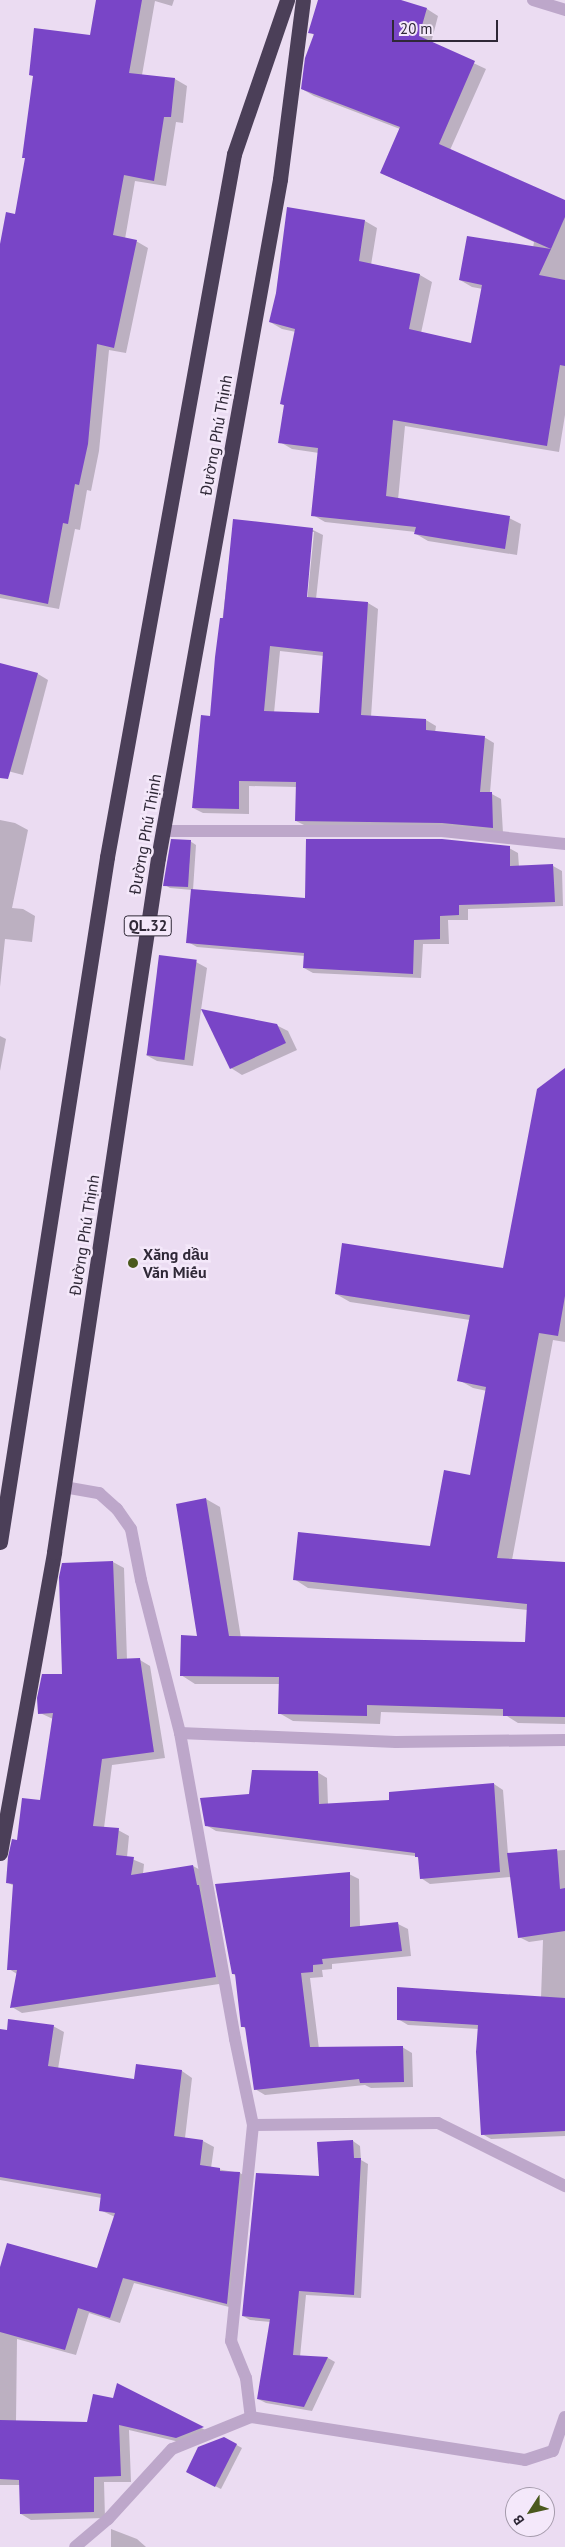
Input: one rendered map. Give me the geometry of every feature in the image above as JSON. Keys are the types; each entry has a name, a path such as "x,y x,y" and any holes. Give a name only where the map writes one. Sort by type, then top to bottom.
{"highway":[{"name":"Đường Phú Thịnh","path":"0,1542 107,857 234,154 287,0"},
{"name":"Đường Phú Thịnh","path":"0,1854 64,1487 163,831 280,179 303,0"}],"street":[{"path":"534,0 565,10"},
{"path":"163,831 442,832 565,844"},
{"path":"64,1487 99,1493 118,1509 131,1529 140,1580 180,1733 235,2039 253,2125 230,2341 246,2378 250,2417"},
{"path":"180,1733 396,1742 565,1740"},
{"path":"253,2125 438,2122 565,2186"},
{"path":"75,2547 108,2519 172,2449 250,2417 525,2460 553,2451 565,2417"}],"building":[{"path":"96,0 142,0 129,73 175,78 171,117 164,117 154,181 124,175 113,235 137,240 114,348 97,344 88,444 79,485 75,484 68,524 63,523 48,604 0,594 0,244 6,212 15,214 25,158 22,158 33,76 29,75 34,28 90,35"},
{"path":"318,0 401,0 427,8 419,36 475,61 439,144 565,200 565,217 551,249 380,173 400,127 301,89 305,58 314,34 308,33"},
{"path":"287,207 365,220 359,261 420,274 409,329 471,343 482,285 459,280 467,236 551,249 539,275 565,280 565,366 560,365 547,446 393,420 386,496 510,516 505,549 414,534 416,527 311,516 318,448 278,443 284,405 280,404 295,329 269,322 276,293"},
{"path":"233,519 313,528 307,597 368,602 361,715 426,719 426,730 485,736 480,792 492,792 493,828 442,823 295,821 296,782 239,781 239,809 192,808 201,715 210,716 220,618 223,618","holes":["270,646 323,652 319,713 264,711"]},
{"path":"0,663 38,673 8,779 0,778"},
{"path":"171,839 191,840 188,887 163,886"},
{"path":"306,839 442,839 510,846 510,866 553,864 555,902 459,905 459,915 440,916 440,939 414,940 413,974 303,968 304,953 186,943 191,889 305,898"},
{"path":"159,955 197,960 184,1060 147,1055"},
{"path":"201,1009 277,1024 286,1043 230,1069"},
{"path":"565,1068 565,1296 558,1336 539,1333 497,1558 565,1562 565,1717 503,1716 503,1709 367,1705 367,1716 278,1714 279,1677 180,1676 181,1635 197,1636 176,1504 206,1498 229,1636 525,1642 527,1604 293,1580 298,1532 430,1546 444,1470 470,1475 486,1387 457,1381 470,1315 335,1294 342,1243 503,1268 537,1089"},
{"path":"113,1561 117,1659 140,1658 154,1752 102,1759 93,1826 119,1828 116,1855 134,1857 131,1875 193,1865 197,1885 199,1885 216,1977 10,2008 17,1970 7,1970 13,1884 6,1883 8,1857 12,1839 17,1840 22,1798 40,1800 53,1713 38,1714 37,1698 42,1674 62,1674 59,1577 62,1563"},
{"path":"252,1770 318,1771 319,1804 389,1800 389,1792 494,1783 500,1872 420,1879 418,1857 415,1857 415,1853 205,1826 200,1798 249,1794"},
{"path":"557,1849 560,1889 565,1888 565,1931 518,1938 507,1853"},
{"path":"350,1872 350,1927 398,1922 402,1951 322,1959 323,1964 313,1965 313,1972 301,1973 310,2047 403,2046 404,2082 360,2083 359,2079 254,2090 245,2027 241,2027 235,1974 232,1974 215,1884"},
{"path":"397,1987 565,1998 565,2131 481,2135 476,2052 478,2025 397,2020"},
{"path":"8,2019 54,2025 48,2066 134,2079 136,2064 182,2070 174,2136 203,2140 200,2165 220,2168 220,2171 240,2172 227,2304 123,2278 110,2318 78,2308 65,2350 0,2332 0,2267 7,2243 97,2268 115,2213 99,2211 101,2194 0,2177 0,2029 7,2030"},
{"path":"353,2140 354,2158 361,2158 354,2295 299,2291 293,2355 328,2357 304,2407 257,2399 270,2319 242,2316 256,2173 319,2176 317,2142"},
{"path":"117,2383 204,2427 176,2438 119,2425 121,2476 94,2477 94,2512 20,2514 19,2480 0,2479 0,2420 87,2422 93,2394 113,2398"},
{"path":"224,2437 237,2444 215,2487 186,2472 198,2447"}],"place":[{"name":"Xăng dầu Văn Miếu","path":"133,1263"}]}
